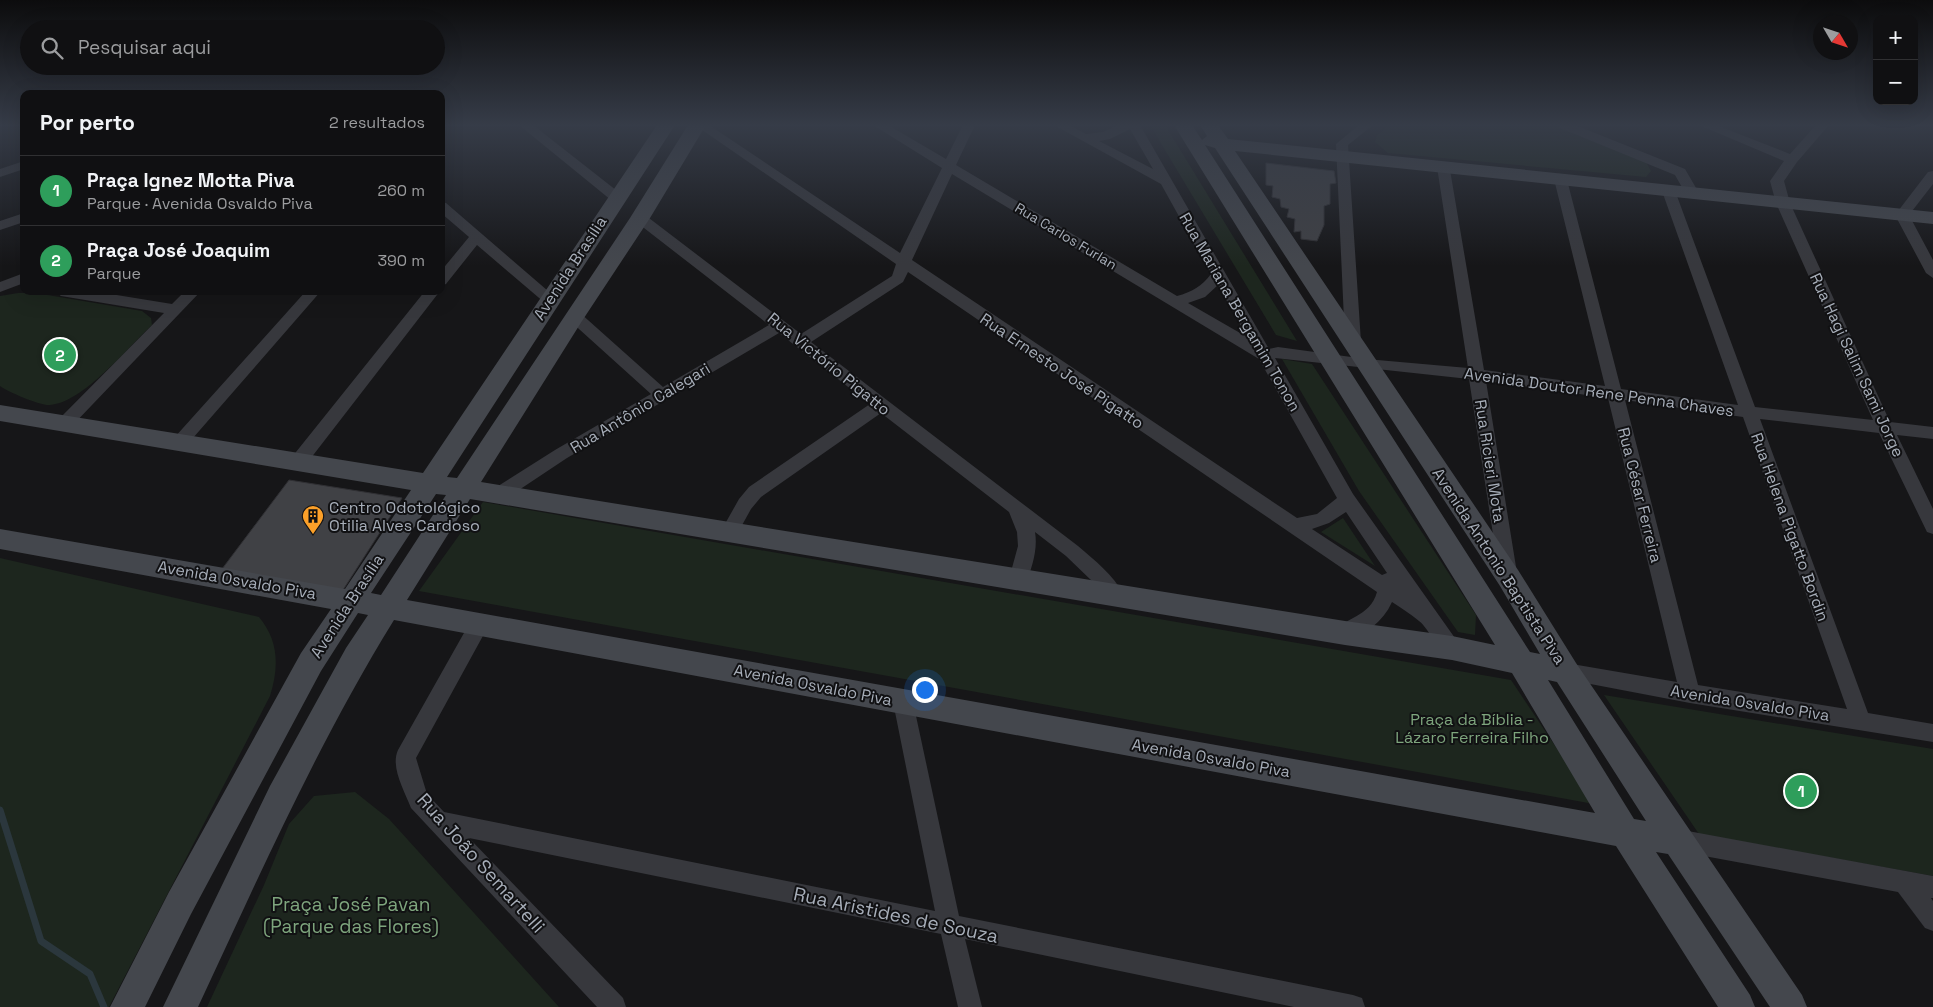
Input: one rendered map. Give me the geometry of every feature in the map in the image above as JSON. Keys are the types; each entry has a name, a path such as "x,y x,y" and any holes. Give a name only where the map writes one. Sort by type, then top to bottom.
{"main road":[{"name":"Avenida Brasília","path":"127,1007 180,903 306,671 428,482 633,172"},
{"name":"Avenida Brasília","path":"180,1007 281,796 356,657 574,316 669,172"},
{"name":"Avenida Antonio Baptista Piva","path":"1224,172 1328,359 1521,662 1625,833 1738,1007"},
{"name":"Avenida Antonio Baptista Piva","path":"1229,172 1353,342 1509,578 1566,672 1790,1007"},
{"path":"1498,172 1933,218"},
{"path":"0,413 501,493 1346,633 1452,648 1566,672"},
{"name":"Avenida Osvaldo Piva","path":"0,539 388,606 903,702 1625,833 1677,840"}],"street":[{"path":"584,172 616,197"},
{"name":"Rua Ernesto José Pigatto","path":"768,172 1426,615"},
{"path":"801,341 898,278 946,172"},
{"name":"Rua Carlos Furlan","path":"956,172 1265,355"},
{"path":"1148,172 1165,181"},
{"name":"Rua Mariana Bergamim Tonon","path":"1160,172 1347,499 1385,558 1452,648"},
{"path":"1345,172 1353,342"},
{"name":"Rua Ricieri Mota","path":"1445,172 1509,578"},
{"path":"1680,172 1692,193"},
{"name":"Rua Hagi Salim Sami Jorge","path":"1783,172 1777,181 1783,203 1884,426 1933,527"},
{"path":"1933,174 1902,215 1933,273"},
{"name":"Rua César Ferreira","path":"1561,179 1690,694"},
{"name":"Rua Helena Pigatto Bordin","path":"1669,191 1861,721"},
{"path":"445,210 550,300"},
{"path":"0,226 20,218"},
{"name":"Rua Victório Pigatto","path":"640,218 781,325 1087,564 1114,594"},
{"path":"445,276 476,238"},
{"path":"1175,301 1199,296 1210,287 1218,275"},
{"path":"0,287 20,280"},
{"path":"85,295 176,310"},
{"path":"64,424 190,295"},
{"path":"180,442 310,295"},
{"path":"298,462 430,295"},
{"path":"574,316 662,395"},
{"name":"Rua Antônio Calegari","path":"501,493 562,454 781,325"},
{"name":"Avenida Doutor Rene Penna Chaves","path":"1265,355 1278,352 1366,364 1476,374 1749,412 1933,433"},
{"path":"730,531 745,504 755,492 881,405"},
{"path":"1292,526 1321,521 1335,513 1347,499"},
{"name":"Rua Victório Pigatto","path":"1017,511 1028,534 1027,549 1018,579"},
{"name":"Rua Mariana Bergamim Tonon","path":"1385,558 1388,591"},
{"path":"1346,633 1366,623 1385,601 1388,591"},
{"name":"Rua João Semartelli","path":"480,623 405,757 410,778 419,801 614,1007"},
{"name":"Avenida Osvaldo Piva","path":"1566,672 1933,733"},
{"path":"903,702 950,926 970,1007"},
{"name":"Rua Aristides de Souza","path":"438,821 1353,1007"},
{"path":"1677,840 1933,887"},
{"path":"1904,881 1933,920"}],"green space":[{"path":"1178,172 1194,172 1297,341 1276,335"},
{"path":"1592,172 1650,172 1646,177"},
{"path":"18,293 20,295 48,295 142,311 151,318 152,325 91,384 63,402 46,405 17,395 0,386 0,296"},
{"path":"1282,359 1312,364 1476,615 1475,635 1458,632 1359,491"},
{"name":"Praça da Bíblia - Lázaro Ferreira Filho","path":"483,502 1511,680 1594,804 419,591"},
{"path":"1343,518 1375,566 1321,532"},
{"path":"0,558 259,617 266,626 274,645 276,665 270,696 109,1007 0,1007"},
{"path":"1604,695 1933,749 1933,876 1699,834"},
{"name":"Praça José Pavan (Parque das Flores)","path":"355,792 389,819 559,1007 207,1007 264,885 289,824 314,796"}],"building":[{"path":"1266,172 1334,172 1336,183 1330,184 1330,204 1324,206 1324,225 1317,241 1301,239 1301,231 1294,232 1295,219 1287,217 1289,209 1281,207 1280,199 1272,197 1273,186 1266,185"},
{"name":"Centro Odotológico Otilia Alves Cardoso","path":"289,480 402,498 343,590 219,573"}],"waterway":[{"path":"0,810 41,941 90,974 104,1007"}],"place":[{"name":"Praça José Joaquim","path":"60,355"},
{"name":"Centro Odotológico Otilia Alves Cardoso","path":"313,535"},
{"name":"Praça Ignez Motta Piva","path":"1801,791"}]}
